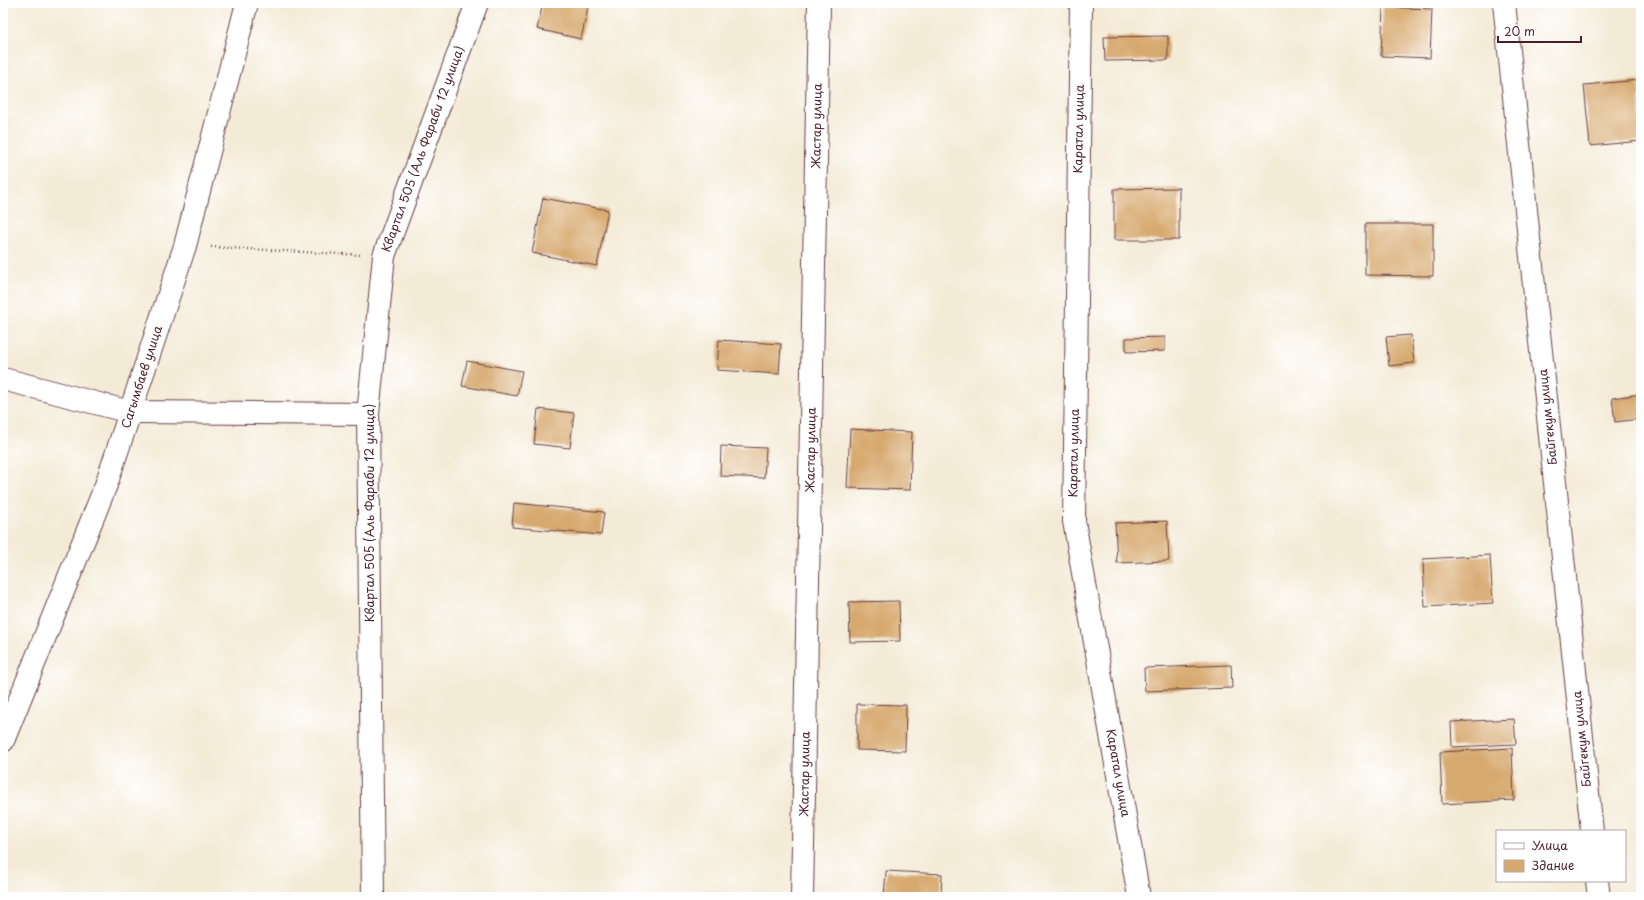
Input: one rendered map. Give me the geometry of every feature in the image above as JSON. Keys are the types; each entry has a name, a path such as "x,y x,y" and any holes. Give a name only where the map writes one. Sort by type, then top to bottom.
{"street":[{"name":"Сагымбаев улица","path":"3,741 106,485 186,246 247,3"},
{"name":"Квартал 505 (Аль Фараби 12 улица)","path":"373,897 368,414 384,256 477,3"},
{"name":"Жастар улица","path":"802,897 819,3"},
{"name":"Каратал улица","path":"1081,3 1074,521 1139,897"},
{"name":"Байгекум улица","path":"1504,3 1592,830"},
{"path":"3,379 130,412 368,414"},
{"path":"1597,882 1598,897"}],"path":[{"path":"186,246 384,256"}],"building":[{"path":"543,3 589,3 581,39 537,29"},
{"path":"1383,7 1432,9 1430,58 1381,56"},
{"path":"1168,36 1168,60 1105,61 1104,37"},
{"path":"1639,80 1641,141 1590,146 1584,85"},
{"path":"1179,188 1179,240 1114,240 1114,189"},
{"path":"543,198 608,210 597,266 532,253"},
{"path":"1365,224 1433,224 1433,276 1365,275"},
{"path":"1411,335 1414,363 1389,366 1386,337"},
{"path":"1165,337 1165,351 1126,352 1126,338"},
{"path":"719,340 781,344 779,374 717,370"},
{"path":"467,361 522,371 517,396 462,386"},
{"path":"1641,394 1641,419 1615,422 1612,398"},
{"path":"538,409 574,413 570,448 534,444"},
{"path":"850,429 912,432 910,490 847,488"},
{"path":"721,446 766,448 764,478 720,476"},
{"path":"514,503 604,512 601,535 512,527"},
{"path":"1167,521 1169,561 1117,563 1115,523"},
{"path":"1490,555 1493,603 1425,607 1423,559"},
{"path":"899,601 900,641 850,642 849,602"},
{"path":"1231,665 1232,688 1145,691 1144,668"},
{"path":"857,704 906,705 905,751 857,750"},
{"path":"1514,719 1516,744 1452,747 1451,722"},
{"path":"1512,748 1514,800 1442,804 1440,752"},
{"path":"886,871 942,874 941,897 884,897"}]}
